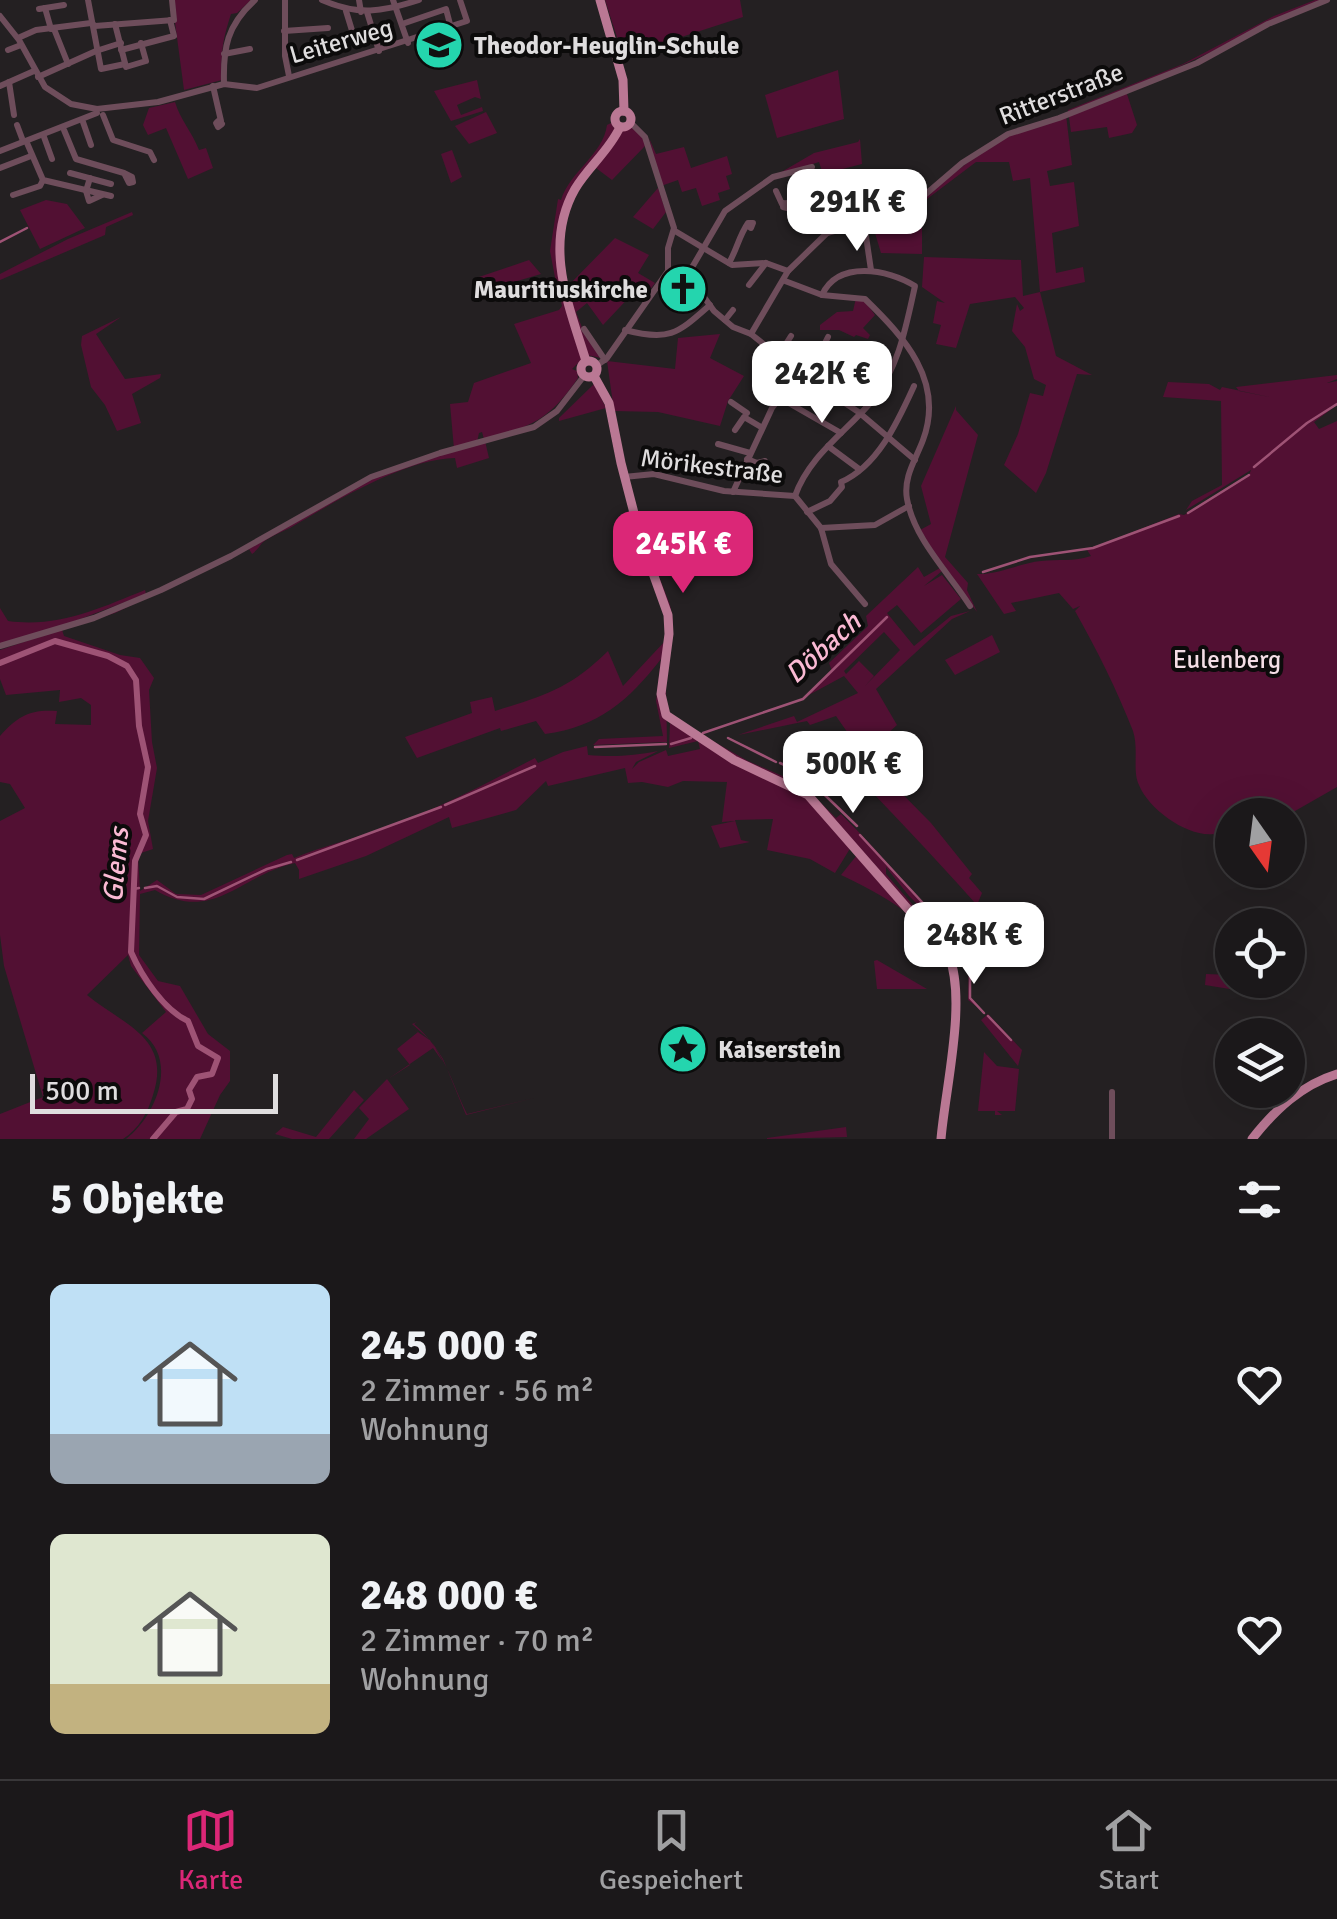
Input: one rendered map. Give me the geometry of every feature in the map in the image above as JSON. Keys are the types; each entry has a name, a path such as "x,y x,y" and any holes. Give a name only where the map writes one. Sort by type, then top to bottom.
{"main road":[{"path":"600,0 623,80 624,111"},
{"path":"624,111 630,115 630,122 620,127 574,190 560,231 560,267 593,368 609,403 643,546 668,615 663,709 672,721 739,763 808,794 948,954 954,974 954,1020 941,1139"},
{"path":"620,127 615,117 624,111"},
{"path":"1252,1139 1290,1099 1337,1074"}],"street":[{"path":"88,0 101,69 146,61 141,44"},
{"path":"0,86 96,51 174,36 172,0"},
{"path":"224,84 224,54 231,27 254,0"},
{"path":"285,0 289,76"},
{"path":"322,0 346,10 380,16 394,4 419,0"},
{"path":"359,0 379,51"},
{"name":"Leiterweg","path":"101,113 224,84 254,89 408,42 468,21 460,0"},
{"name":"Ritterstraße","path":"751,334 788,271 827,233 906,211 958,166 1008,134 1198,63 1268,24 1327,0"},
{"path":"394,4 408,42"},
{"path":"64,5 42,8 68,64"},
{"path":"402,24 446,9 451,28"},
{"path":"346,10 354,36"},
{"path":"8,50 53,29 92,23 95,26 172,20"},
{"path":"1,21 20,42 36,74 50,91 70,104 101,113 113,140 150,152 154,160"},
{"path":"115,24 125,64"},
{"path":"284,31 328,28"},
{"path":"224,54 250,49"},
{"path":"10,82 14,115"},
{"path":"213,86 221,120"},
{"path":"0,150 64,130 101,113"},
{"path":"25,142 101,113"},
{"path":"84,122 91,145"},
{"path":"0,646 94,618 161,590 240,552 371,478 421,458 534,427 556,411 625,330 668,271 668,248 674,232 645,138 630,122"},
{"path":"17,125 43,180 106,196"},
{"path":"64,130 76,159 124,173"},
{"path":"44,137 52,159"},
{"path":"0,168 31,156"},
{"path":"686,276 726,211 736,202 773,177 812,167"},
{"path":"70,174 111,184"},
{"path":"86,191 90,178"},
{"path":"13,196 40,186 43,180"},
{"path":"786,205 847,184 852,202"},
{"path":"776,191 792,219"},
{"path":"819,192 827,233"},
{"path":"864,223 870,270"},
{"path":"728,264 747,225"},
{"path":"674,232 728,264 766,262 788,271"},
{"path":"749,285 766,262"},
{"path":"822,296 833,281 870,270 889,272 915,286 904,340 881,387 861,414 816,457 795,496 821,528 829,560 864,604"},
{"path":"668,271 686,276 725,320 751,334 861,414 914,460"},
{"path":"785,281 822,296 865,298 904,340 926,377 928,424 906,484 909,506 930,550 970,606"},
{"path":"625,330 670,336 691,325 710,306"},
{"path":"725,320 732,310"},
{"path":"584,329 593,368"},
{"path":"779,355 791,336"},
{"path":"828,337 824,346 838,356"},
{"path":"820,386 842,353 861,362"},
{"path":"733,492 761,426 800,373"},
{"path":"808,512 830,501 842,487 841,482 854,476 889,438 914,386"},
{"path":"780,398 842,432"},
{"path":"731,402 761,426"},
{"path":"736,430 746,414"},
{"path":"718,444 758,463 765,460 772,480"},
{"path":"828,446 860,469"},
{"name":"Mörikestraße","path":"624,477 661,475 733,492 795,496"},
{"path":"821,528 875,525 909,506"},
{"path":"1112,1092 1112,1139"}],"green space":[{"path":"172,0 251,0 231,14 223,45 222,80 184,90"},
{"path":"605,0 740,0 743,17 623,56"},
{"path":"1324,0 1126,91 1137,125 1132,133 1109,138 1107,127 1071,132 1068,110 1183,64 1274,16"},
{"path":"838,70 844,119 777,138 765,95"},
{"path":"477,80 481,99 475,97 457,105 461,115 482,107 483,111 451,121 434,91"},
{"path":"175,102 199,150 206,148 213,168 188,179 166,128 148,135 143,125 149,108"},
{"path":"486,112 497,133 469,144 455,126"},
{"path":"1066,115 1072,165 1047,171 1050,186 1074,182 1079,226 1052,233 1056,273 1083,267 1085,282 1040,292 1030,178 1013,181 1009,162 976,162 927,199 924,196 1004,135"},
{"path":"611,123 615,129 592,162 563,219 565,286 557,288 550,251 558,199 561,200"},
{"path":"634,127 644,135 646,145 612,180 596,168 625,128"},
{"path":"649,138 656,154 684,147 691,168 727,156 732,174 726,176 730,189 718,193 720,200 702,206 696,188 682,192 678,180 661,186"},
{"path":"860,139 862,164 823,174 819,162 773,177 814,153"},
{"path":"452,150 462,177 451,183 441,154"},
{"path":"658,188 666,212 653,229 633,217"},
{"path":"46,200 67,204 85,228 40,249 20,210"},
{"path":"922,201 922,254 881,253 872,223"},
{"path":"132,212 133,215 106,227 105,235 0,280 0,274"},
{"path":"615,238 649,255 638,273 655,283 644,298 634,292 603,325 587,303 576,312 601,358 587,355 567,287"},
{"path":"924,257 1021,260 1023,296 1040,292 1056,356 1092,375 1077,374 1036,493 1004,465 1030,393 1043,396 1046,385 1034,379 1025,347 1012,331 1017,304 1020,311 1024,308 1015,297 970,304 956,348 936,344 941,325 933,323 937,301 945,303 922,287"},
{"path":"529,260 541,274 483,291 476,278"},
{"path":"562,289 582,359 572,369 577,371 578,378 558,404 538,420 484,439 479,433 477,442 485,441 489,458 457,468 455,458 435,460 392,474 272,537 252,554 249,549 115,613 62,630 64,636 140,658 154,678 149,690 157,768 148,821 153,849 138,854 140,891 157,880 176,894 201,895 287,855 294,858 422,814 535,758 538,763 587,746 588,755 658,751 636,762 632,769 666,750 668,756 700,749 698,741 669,748 670,723 739,764 796,788 810,799 922,926 888,900 841,875 857,855 851,847 835,873 810,859 767,850 773,819 735,820 741,840 750,842 720,848 711,826 735,821 722,822 727,782 683,781 668,787 628,783 625,768 548,786 546,781 516,810 452,828 449,817 366,856 299,879 295,863 210,900 175,899 155,890 140,894 139,955 158,981 180,986 208,1034 230,1051 230,1081 200,1139 126,1139 146,1117 159,1087 159,1058 142,1033 166,1012 131,966 128,955 87,995 141,1034 156,1059 157,1075 142,1120 123,1139 0,1139 0,1114 43,1097 4,966 0,935 0,821 25,808 10,784 0,782 0,736 19,719 39,711 57,711 55,724 91,725 91,705 81,698 59,702 60,690 6,695 0,679 0,650 62,629 61,626 0,646 0,608 8,621 45,622 79,615 145,590 146,594 62,626 92,618 181,580 372,479 454,449 450,404 468,402 474,383 531,363 514,324 559,310"},
{"path":"856,298 864,300 875,315 863,328 870,335 868,339 839,330 820,330 820,325 837,312 853,311"},
{"path":"121,317 96,334 125,379 161,374 132,394 141,423 117,431 91,387 81,345 82,336"},
{"path":"720,334 710,358 744,376 728,401 720,426 658,412 614,411 607,361 675,369 678,338"},
{"name":"Eulenberg","path":"1337,375 1337,379 1327,383 1337,381 1337,405 1314,422 1319,429 1337,421 1337,787 1305,805 1305,798 1215,798 1215,835 1192,831 1170,820 1144,794 1137,779 1133,731 1075,611 1080,606 1073,609 1059,593 1011,603 1016,611 1004,614 977,574 1033,562 1091,556 1087,550 1184,515 1249,475 1251,470 1186,510 1192,501 1222,485 1221,401 1163,397 1168,382 1209,384 1220,390 1222,387 1239,391 1236,387"},
{"path":"594,384 606,408 559,421 559,418"},
{"path":"956,406 978,435 945,557 968,583 967,590 977,612 930,550 920,530 931,524 921,486"},
{"path":"651,556 673,623 666,686 667,742 593,745 599,739 663,736 656,701 661,659 624,699 581,725 545,734 536,721 501,731 500,728 417,758 405,737 472,713 470,702 492,697 495,711 543,695 581,674 608,651 623,686 666,640 664,612 644,560 634,562"},
{"path":"918,567 924,577 940,568 942,571 924,586 942,575 961,599 921,633 897,605 887,613 914,646 951,616 970,611 952,619 876,689 897,725 864,755 931,823 972,874 969,878 982,893 977,905 1010,930 1006,939 975,912 975,903 828,747 847,739 859,749 836,716 810,725 807,721 738,735 794,716 797,722 858,693 844,676 807,696 832,671 829,663 868,626 866,616","holes":["884,632 900,650 865,686 874,676 859,661 846,674 844,671"]},
{"path":"992,635 1000,652 955,675 945,660"},
{"path":"711,740 803,785 836,818 841,814 970,950 970,997 986,1014 968,1000 966,952 909,896 886,867 886,874 951,949 948,951 953,964 875,865 820,805 745,764"},
{"path":"935,941 952,969 953,1002 950,969"},
{"path":"877,960 927,989 877,989"},
{"path":"1206,974 1215,974 1215,987 1205,985"},
{"path":"988,1014 1022,1050 1018,1066 981,1020"},
{"path":"418,1032 429,1040 443,1062 433,1048 409,1064 397,1049"},
{"name":"Kaiserstein","path":"686,1040 691,1060 671,1065 666,1045"},
{"path":"984,1052 997,1066 1019,1069 1015,1111 997,1111 1002,1115 995,1115 995,1111 978,1111"},
{"path":"387,1079 409,1109 366,1139 354,1139 369,1119 359,1108"},
{"path":"354,1090 364,1100 329,1139 292,1139 275,1134 283,1127 316,1137"},
{"path":"846,1127 847,1137 767,1139 767,1138"}],"waterway":[{"path":"0,242 27,228"},
{"name":"Döbach","path":"1254,467 1307,423 1337,404"},
{"name":"Döbach","path":"1188,513 1249,475"},
{"name":"Döbach","path":"983,572 1030,557 1093,548 1179,516"},
{"name":"Döbach","path":"703,733 803,699 887,617"},
{"name":"Glems","path":"0,663 55,641 108,656 127,666 136,680 139,726 148,767 140,814 146,835 135,861 131,952 155,992 188,1021 198,1046 218,1058 212,1074 197,1077 189,1090 192,1099 187,1109 176,1112 153,1139"},
{"name":"Döbach","path":"671,744 691,738"},
{"path":"728,738 776,762"},
{"name":"Döbach","path":"595,747 666,744"},
{"path":"780,763 802,773 857,826"},
{"name":"Döbach","path":"445,805 535,766"},
{"name":"Döbach","path":"297,860 441,807"},
{"path":"860,835 958,941"},
{"name":"Döbach","path":"145,888 157,886 177,897 204,899 291,862"},
{"name":"Döbach","path":"134,889 139,888"},
{"path":"962,944 970,956 970,998 984,1013"},
{"path":"988,1016 1011,1040"}],"place":[{"name":"Theodor-Heuglin-Schule","path":"439,45"},
{"name":"Mauritiuskirche","path":"683,289"},
{"name":"Kaiserstein","path":"683,1049"}]}
